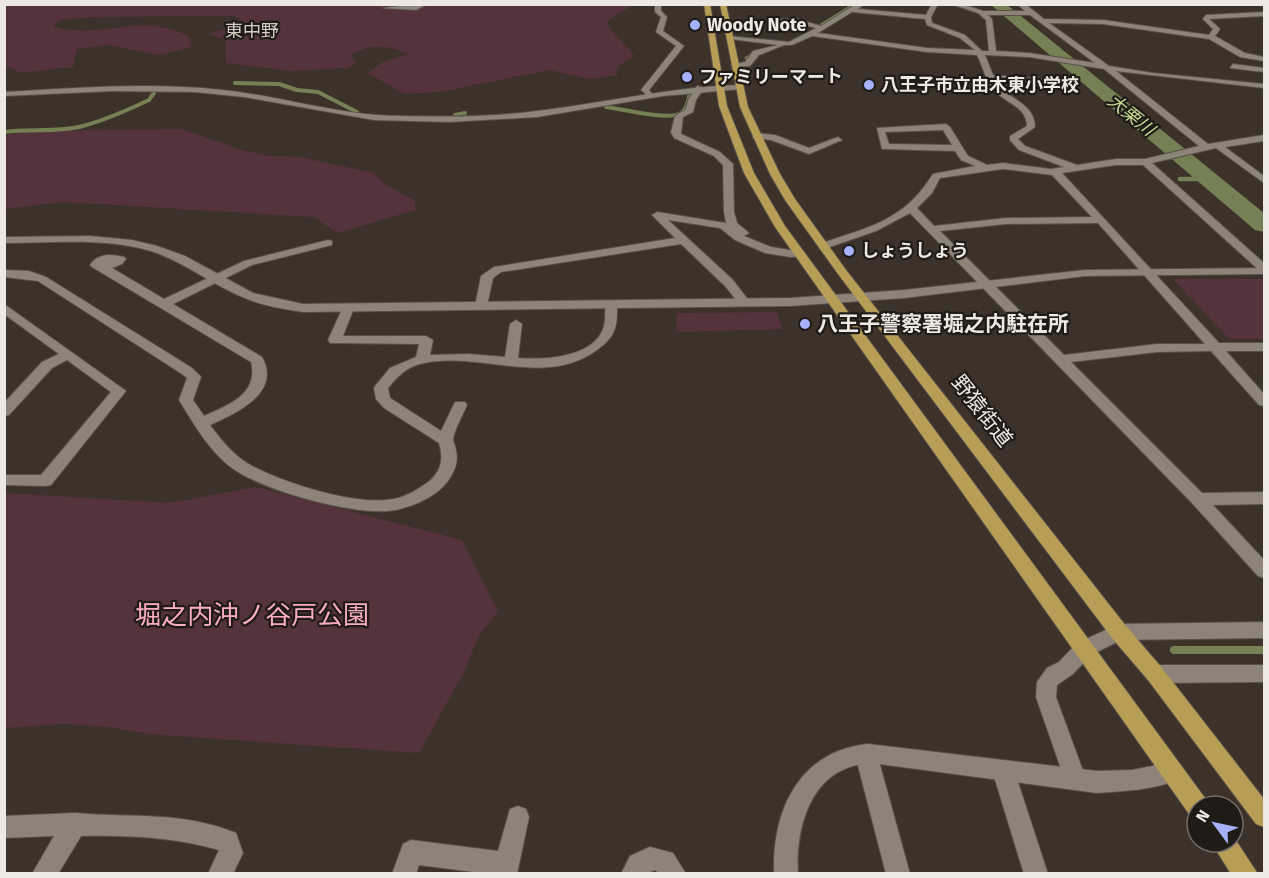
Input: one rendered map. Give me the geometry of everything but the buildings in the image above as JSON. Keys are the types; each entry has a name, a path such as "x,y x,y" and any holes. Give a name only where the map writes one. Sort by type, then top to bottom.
{"main road":[{"path":"707,4 719,87 732,131 749,172 780,227 1188,794"},
{"name":"野猿街道","path":"723,4 744,107 756,136 790,200 1119,632 1155,674 1264,816"},
{"path":"1232,854 1246,873"}],"street":[{"path":"386,8 416,8 424,4"},
{"path":"649,95 645,90 680,46 659,32 664,17 658,12 657,4"},
{"path":"735,65 747,64 756,53 790,44 811,34 860,4"},
{"path":"935,4 928,17 929,24 964,38 981,53 996,89 1023,105 1032,120 1031,128 1013,138 1015,143 1073,167"},
{"path":"954,4 983,13 1030,13"},
{"path":"1020,4 1103,66 1204,147"},
{"path":"850,10 928,17"},
{"path":"1211,37 1217,28 1206,17 1234,11 1264,14"},
{"path":"983,13 990,21 993,53"},
{"path":"771,20 796,21 822,28"},
{"path":"1042,21 1103,22 1211,37 1243,55 1264,59"},
{"path":"811,34 927,50 1033,55 1166,76 1264,86"},
{"path":"730,37 790,44"},
{"path":"1233,66 1264,70"},
{"path":"1023,69 1027,80"},
{"path":"992,77 1046,81"},
{"path":"4,94 192,89 244,94 356,117 537,114 700,88 739,87"},
{"path":"700,88 692,100 690,110 679,116 675,132 677,136 723,158 728,164 730,173 728,194 732,224 744,233"},
{"path":"958,148 885,147 880,130 946,127 964,158 984,167"},
{"path":"756,136 772,136 809,152 838,140"},
{"path":"823,246 903,214 932,187 936,176 984,167 1017,167 1054,171 1116,162 1149,162 1204,147 1264,138"},
{"path":"1217,145 1264,180"},
{"path":"1149,162 1264,270"},
{"path":"1054,171 1101,220 1264,402"},
{"path":"730,173 749,172"},
{"path":"911,208 1198,499 1264,571"},
{"path":"744,302 729,283 657,215 723,225 729,232 749,242 783,255 799,254"},
{"path":"933,229 1006,221 1101,220"},
{"path":"4,240 95,241 143,246 173,255 242,293 284,305 348,308 832,300 1085,273 1264,270"},
{"path":"481,306 487,276 498,269 683,240"},
{"path":"163,304 248,263 328,243"},
{"path":"102,267 257,360 262,372 260,385 254,393 229,411 202,423"},
{"path":"5,273 29,275 42,279 187,371 194,377 186,400 221,450 243,468 277,484 364,505 390,505 429,490 443,477 451,461 445,440 383,399 381,388 385,380 404,365 422,359 440,357 540,363 572,359 597,345 610,327 611,305"},
{"path":"4,308 10,319 67,355 119,392 45,481 4,480"},
{"path":"348,308 335,340 426,340 422,359"},
{"path":"511,362 516,324"},
{"path":"1061,359 1157,348 1264,347"},
{"path":"4,412 47,365 67,355"},
{"path":"445,440 460,405"},
{"path":"1198,499 1264,498"},
{"path":"1075,779 1046,697 1047,682 1054,674 1066,668 1084,649 1119,632 1264,630"},
{"path":"1155,674 1264,674"},
{"path":"786,873 785,842 788,826 811,780 831,764 866,754 1097,782 1132,780 1172,772"},
{"path":"866,754 898,873"},
{"path":"1003,770 1036,873"},
{"path":"404,873 411,852 506,869 518,817"},
{"path":"4,827 75,824 167,828 212,835 228,841 231,853 220,873"},
{"path":"44,873 75,824"},
{"path":"633,873 639,863 652,857 665,861 674,873"}],"green space":[{"path":"4,5 633,5 606,24 634,55 617,68 617,75 590,79 550,70 439,92 404,94 368,73 383,62 409,54 386,47 371,47 357,52 350,56 356,62 348,68 292,71 226,63 226,40 208,34 245,24 235,16 88,17 61,20 53,26 85,31 153,26 171,29 188,36 192,47 159,55 108,45 77,49 73,67 21,73 5,65"},
{"path":"181,129 245,151 271,156 299,157 371,172 388,186 414,200 416,210 337,233 314,217 64,202 5,209 5,135 31,131"},
{"path":"1173,279 1264,279 1264,339 1229,339"},
{"path":"777,312 782,329 676,332 677,313"},
{"name":"堀之内沖ノ谷戸公園","path":"256,487 462,540 498,611 478,637 464,672 419,753 148,734 110,727 63,724 5,728 5,493 170,503"}],"waterway":[{"path":"821,25 855,4"},
{"name":"大栗川","path":"997,4 1264,225"},
{"path":"746,58 758,51"},
{"path":"235,83 279,84 297,90 318,92 357,112"},
{"path":"4,132 83,126 141,104 149,100 154,93"},
{"path":"606,107 672,116 684,110 690,93"},
{"path":"455,115 465,113"},
{"path":"1180,179 1210,179"},
{"path":"1174,650 1264,650"}],"place":[{"name":"Woody Note","path":"695,25"},
{"name":"ファミリーマート","path":"687,77"},
{"name":"八王子市立由木東小学校","path":"869,85"},
{"name":"しょうしょう","path":"849,251"},
{"name":"八王子警察署堀之内駐在所","path":"805,324"}],"district":[{"name":"東中野","path":"252,31"}]}
